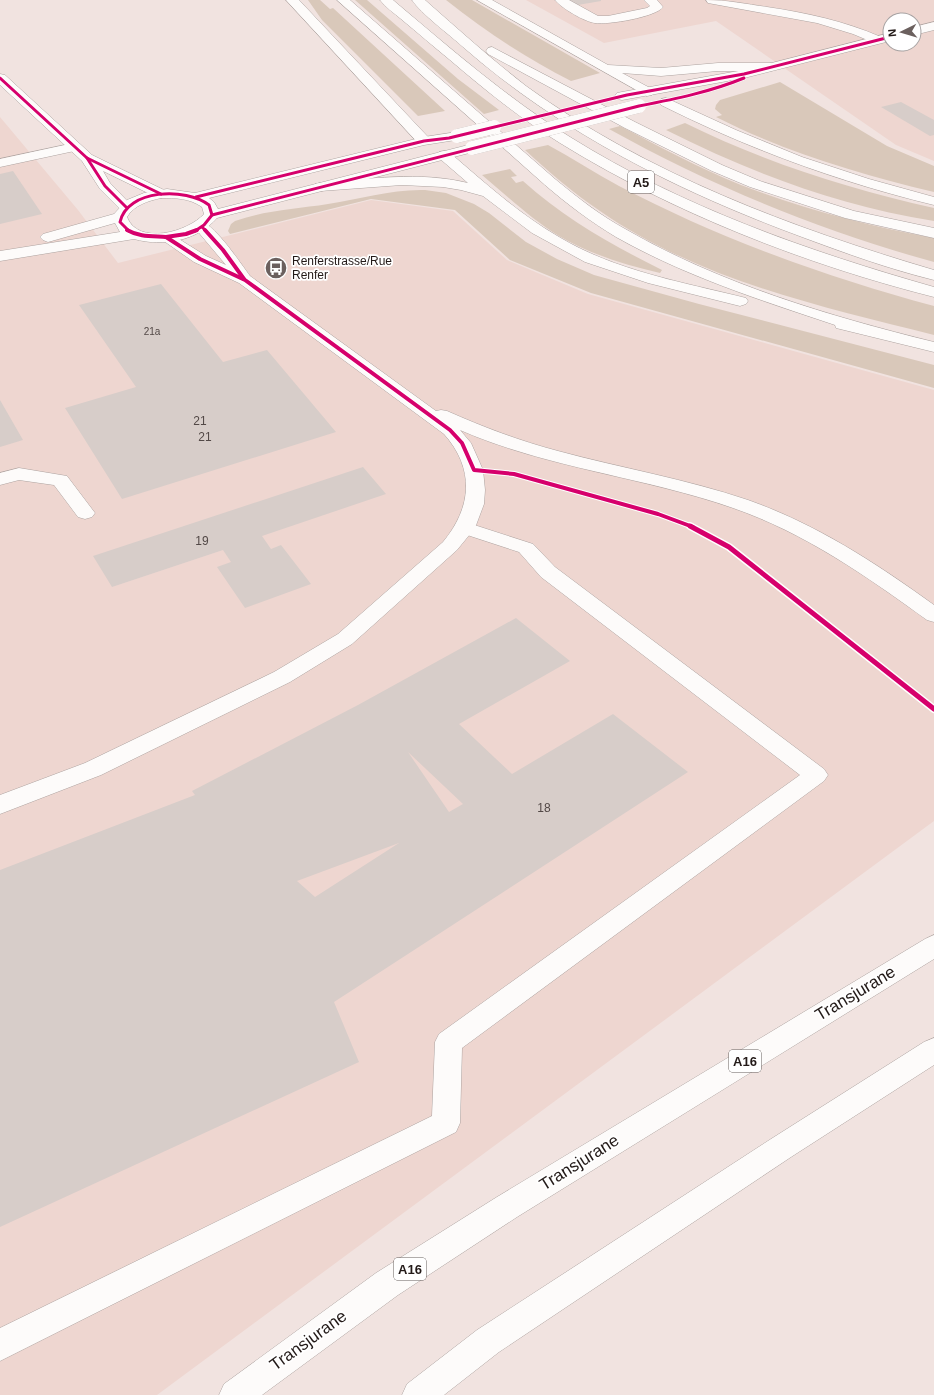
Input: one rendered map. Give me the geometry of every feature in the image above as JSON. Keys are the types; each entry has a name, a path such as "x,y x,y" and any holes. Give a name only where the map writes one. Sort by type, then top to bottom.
{"main road":[{"path":"292,0 424,141 445,150 495,198 558,244 601,263 689,288 934,347"},
{"path":"344,0 541,175 581,207 602,221 643,246 697,271 752,292 856,327"},
{"name":"A5","path":"386,0 452,56 514,104 565,140 644,183 706,212 807,252 896,282 934,292"},
{"path":"418,0 474,39 517,65 630,125 716,168 756,184 820,206 883,223 934,233"},
{"name":"A5","path":"418,0 526,92 596,137 632,158 709,195 793,230 934,275"},
{"path":"483,0 647,92 712,126 794,160 869,184 934,201"},
{"path":"561,0 590,18 602,20 651,11 657,8 656,5 650,0"},
{"path":"712,0 819,19 861,32 877,40"},
{"path":"922,29 934,26"},
{"path":"196,197 424,141 457,136 622,96 771,67 882,39"},
{"path":"598,64 633,71 661,72 718,67 771,67"},
{"path":"0,256 134,234 166,238 182,235 207,221 445,150 472,148 639,106 666,102 719,88 771,67"},
{"path":"0,78 86,158 123,212 123,226 134,234"},
{"path":"445,150 457,136"},
{"path":"0,164 74,147"},
{"path":"86,158 160,194"},
{"path":"320,187 401,182 441,182 468,187 495,198"},
{"path":"0,253 123,212 141,199 160,194 186,195 196,197 209,205 207,221 223,250 245,280"},
{"path":"0,805 93,769 282,677 345,639 450,546 465,528 471,516 476,490 474,470 462,443 450,430 245,280 200,259 166,238"},
{"path":"412,401 473,430 529,448 666,483 754,509 825,542 876,573 934,615"},
{"path":"0,479 19,474 60,480 84,513"},
{"path":"0,1345 446,1123 449,1042 816,775 548,572 526,548 465,528"},
{"name":"Transjurane","path":"235,1395 387,1284 594,1154 934,946"},
{"path":"418,1395 488,1341 934,1050"}],"shaded area":[{"path":"308,0 320,0 330,9 333,8 445,111 418,116 322,20"},
{"path":"355,0 367,0 458,79 499,110 484,114"},
{"path":"446,0 472,0 600,73 571,81 507,44"},
{"path":"526,0 934,0 934,161 896,145 716,21 604,43"},
{"path":"780,82 887,146 934,166 934,192 878,178 823,161 742,130 716,117 722,115 715,109 720,100"},
{"path":"0,117 78,210 118,263 371,200 453,211 507,260 588,294 934,390 934,821 157,1395 0,1395"},
{"path":"685,123 745,150 807,173 870,192 934,208 934,221 864,206 797,186 731,161 666,130"},
{"path":"620,126 710,172 764,194 836,216 934,238 934,262 892,250 808,221 727,188 648,150 609,129"},
{"path":"548,145 619,186 695,223 773,255 813,269 934,306 934,335 847,313 761,288 719,273 678,255 638,235 600,211 561,182 525,150"},
{"path":"510,169 517,176 511,177 516,183 523,181 539,195 572,219 607,241 662,270 660,273 608,258 559,236 529,215 482,175"},
{"path":"425,190 446,193 474,204 489,213 526,242 557,259 594,275 934,365 934,388 591,293 510,260 455,210 371,199 230,234 228,231 231,224 235,221 258,214 328,204 401,191"}],"building":[{"path":"564,0 601,0 601,1 572,6"},
{"path":"901,102 934,120 934,135 930,136 881,107"},
{"path":"13,171 42,214 0,224 0,174"},
{"path":"161,284 223,362 267,350 336,432 122,499 65,408 136,387 79,305"},
{"path":"0,400 23,440 0,447"},
{"path":"363,467 386,494 262,536 271,549 281,545 311,584 245,608 217,567 231,562 223,550 112,587 93,556"},
{"path":"516,618 570,661 459,724 512,774 613,714 688,772 334,1002 359,1062 0,1227 0,870 195,795 192,791 358,705","holes":["408,752 463,804 449,812","399,843 315,897 297,881"]}],"cycle path":[{"path":"196,197 424,141 449,138 627,95 744,74 882,39"},
{"path":"0,78 87,158 161,194"},
{"path":"212,215 639,106 685,97 719,88 744,78"},
{"path":"87,158 105,186 126,207"},
{"path":"166,237 180,236 192,232 204,225 212,215 209,205 204,201 192,196 178,194 146,197 127,206 122,213 120,222 127,230 134,234 166,237 200,259 245,280 450,430 462,443 474,470 514,474 658,514 696,528 729,547 934,709"},
{"path":"202,227 223,250 244,279"}],"place":[{"name":"Renferstrasse/Rue Renfer","path":"276,268"}]}
